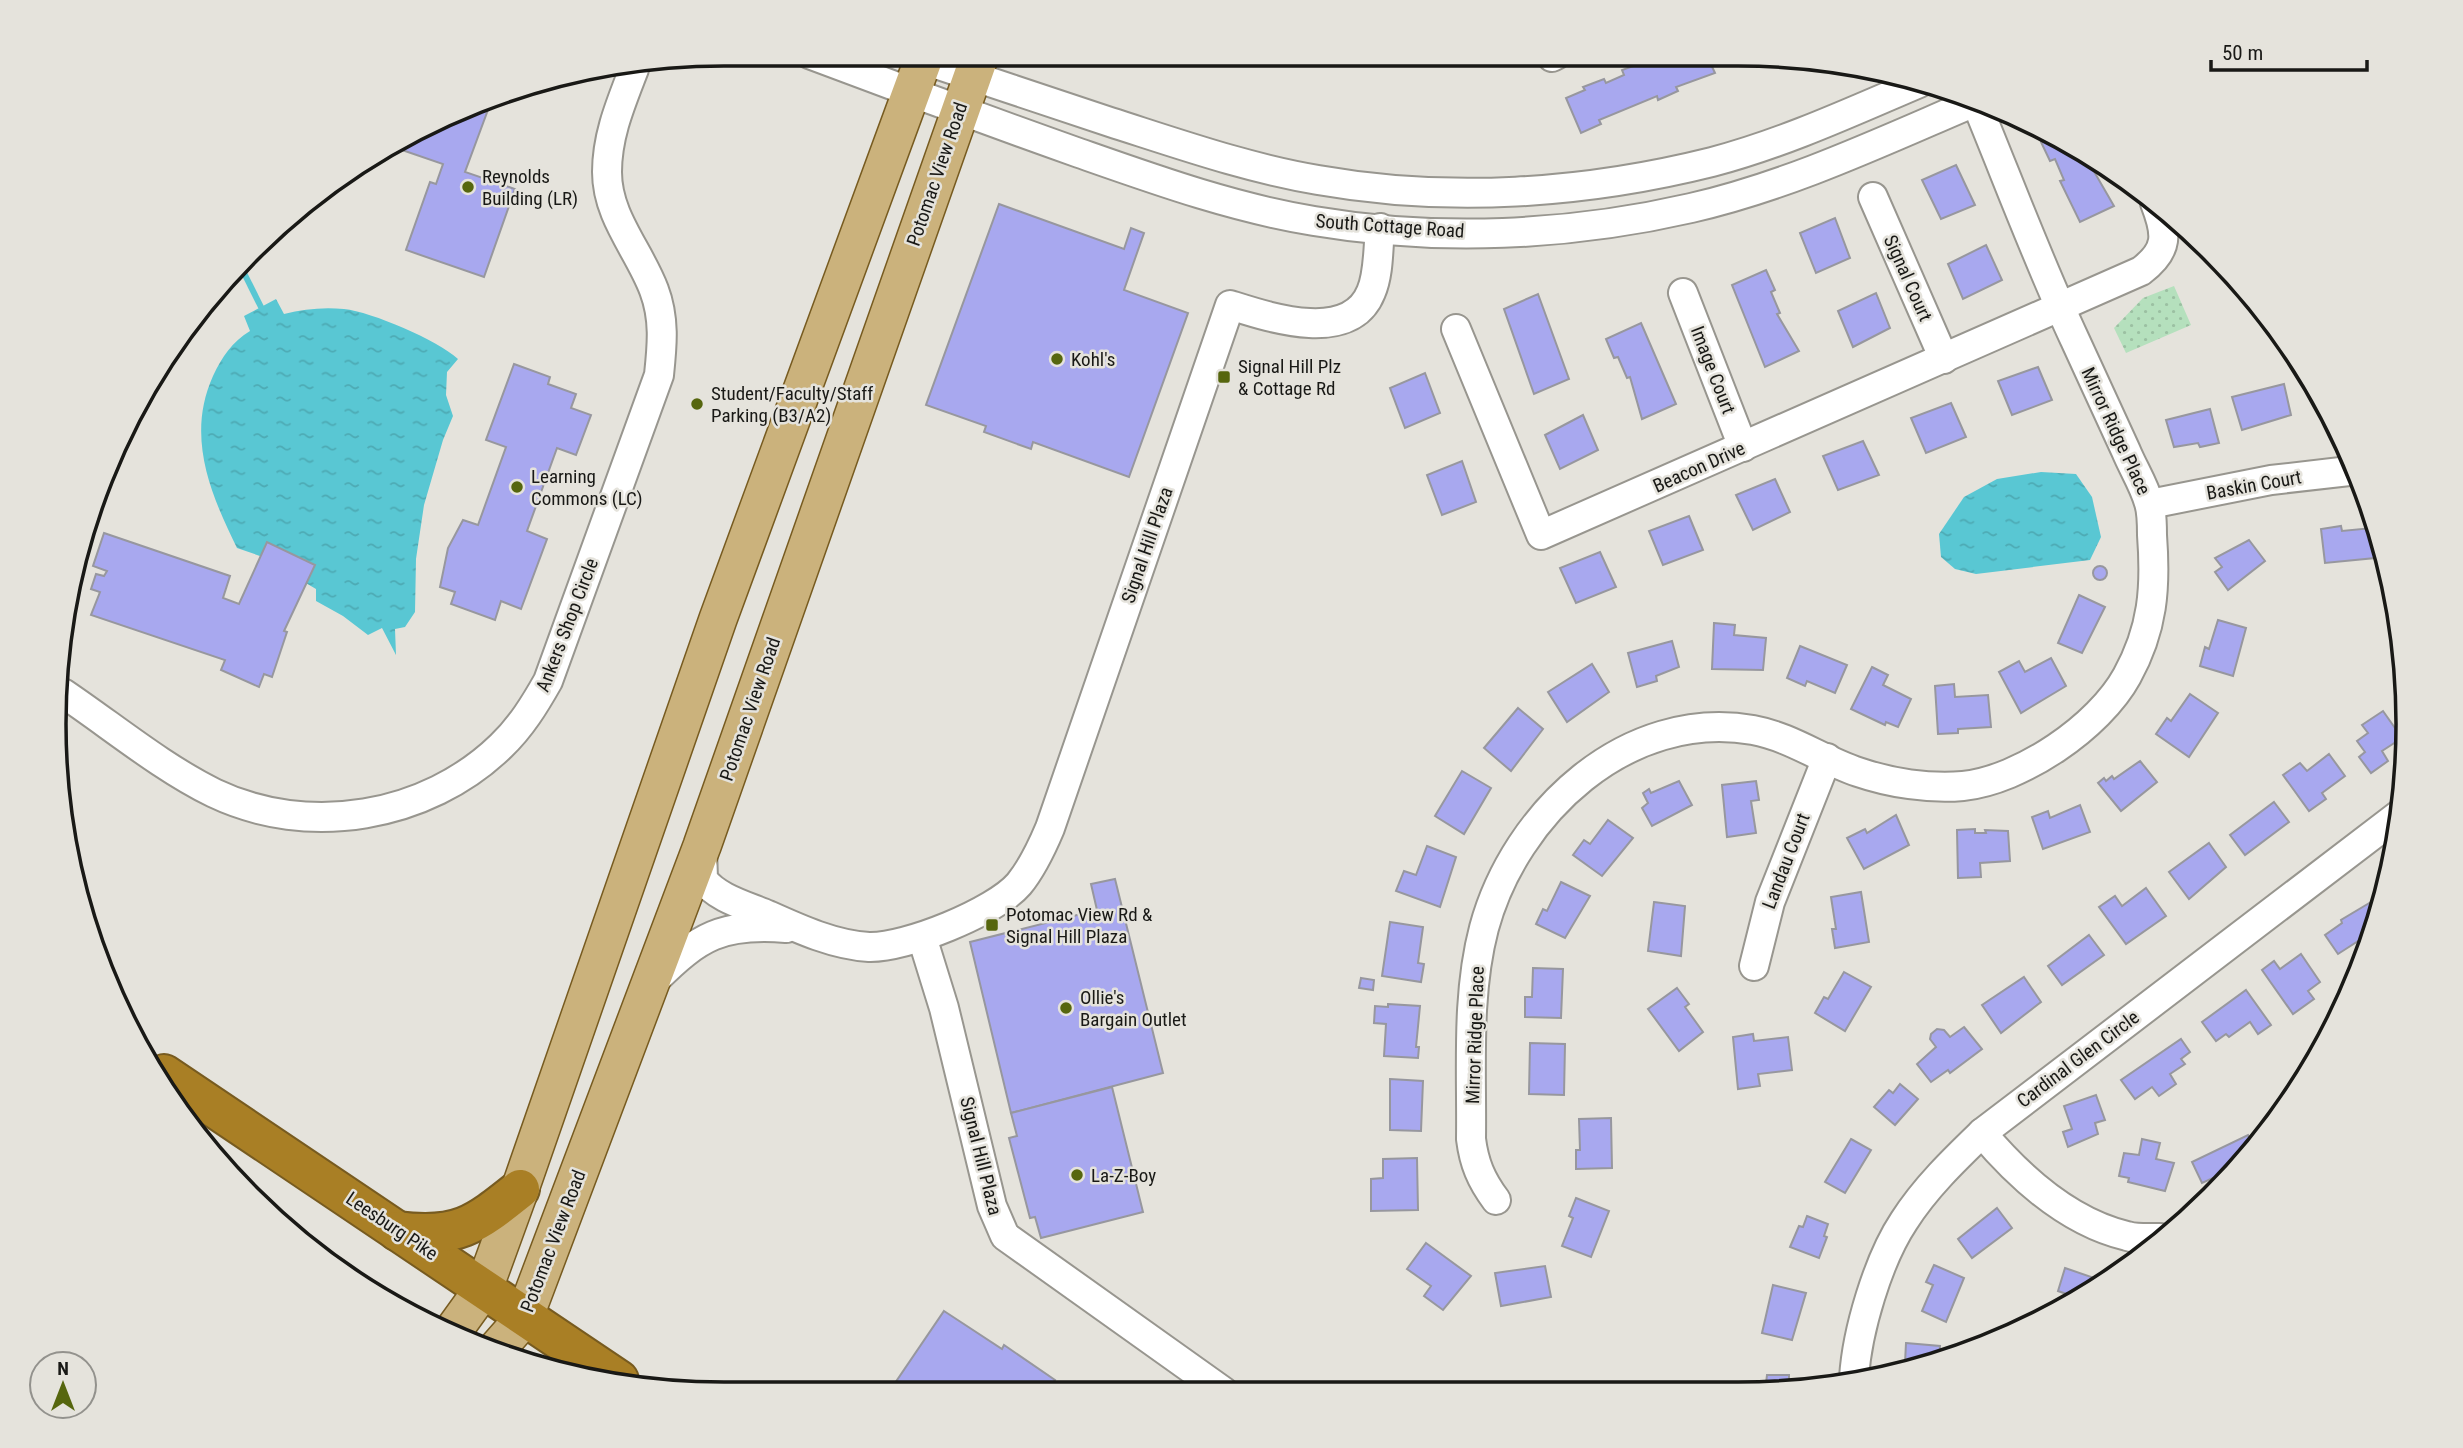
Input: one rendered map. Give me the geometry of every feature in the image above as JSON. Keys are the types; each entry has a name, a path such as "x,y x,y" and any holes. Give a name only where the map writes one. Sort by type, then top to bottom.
{"highway":[{"name":"Leesburg Pike","path":"171,1078 604,1370"},
{"path":"397,1231 432,1236 460,1230 488,1214 520,1189"}],"main road":[{"path":"457,1325 484,1287 520,1189 718,619 912,93 917,66"},
{"name":"Potomac View Road","path":"503,1343 524,1318 653,982 976,66"}],"street":[{"name":"South Cottage Road","path":"841,66 1166,183 1250,208 1315,222 1440,233 1551,230 1599,225 1692,208 1799,176 1964,106"},
{"name":"South Cottage Road","path":"979,66 1208,154 1261,169 1321,181 1385,189 1469,192 1534,191 1601,184 1713,161 1811,129 1906,88"},
{"name":"Ankers Shop Circle","path":"67,696 213,792 242,804 289,814 342,817 391,809 457,781 501,746 533,706 548,681 659,375 663,342 659,307 654,290 612,205 607,174 611,132 633,73"},
{"name":"Mirror Ridge Place","path":"1496,1199 1484,1184 1474,1162 1471,1139 1476,966 1493,898 1510,865 1542,816 1570,788 1610,756 1666,733 1697,728 1750,730 1783,737 1857,772 1890,781 1964,786 2031,763 2077,732 2119,690 2136,659 2149,622 2156,582 2150,504 2060,308 1981,113"},
{"name":"Signal Court","path":"1873,197 1944,359"},
{"name":"Beacon Drive","path":"1456,329 1541,535 2141,271 2156,260 2164,243 2162,221"},
{"name":"Signal Hill Plaza","path":"800,930 846,944 871,947 922,937 1003,898 1018,885 1040,850 1230,305 1301,323 1349,315 1360,310 1373,290 1380,228"},
{"name":"Image Court","path":"1683,293 1743,447"},
{"name":"Baskin Court","path":"2150,504 2271,480 2346,471"},
{"name":"Landau Court","path":"1754,966 1770,902 1827,758"},
{"name":"Cardinal Glen Circle","path":"1855,1371 1869,1300 1903,1222 1942,1171 1982,1133 2389,822"},
{"path":"702,846 702,870 708,886 800,930"},
{"path":"653,982 685,950 716,934 754,926 800,930"},
{"name":"Signal Hill Plaza","path":"922,937 944,1007 990,1202 1005,1236 1210,1382"},
{"path":"1982,1133 2014,1171 2070,1212 2127,1237 2149,1238"}],"green space":[{"path":"2174,286 2191,325 2126,353 2114,328 2143,298"}],"water":[{"path":"276,299 284,314 329,308 371,315 420,336 458,359 447,372 446,395 453,416 424,505 416,559 415,612 405,627 395,629 396,655 382,628 368,635 343,616 316,601 316,589 260,556 237,548 210,485 202,442 205,398 213,376 228,350 250,331 244,316"},
{"path":"2041,472 2076,474 2092,497 2101,537 2090,560 1976,574 1955,569 1941,557 1939,534 1964,497 1997,479"}],"building":[{"path":"1633,66 1712,66 1715,73 1676,87 1678,91 1658,100 1657,96 1599,120 1601,124 1581,133 1566,98 1585,90 1583,87 1604,79 1606,83 1624,75 1622,70"},
{"name":"Reynolds Building (LR)","path":"488,111 465,172 515,189 484,277 406,250 430,182 436,184 443,164 403,150 433,134"},
{"path":"2041,142 2093,171 2114,206 2080,222 2060,181 2064,180 2055,159 2050,161"},
{"path":"1956,165 1975,205 1941,219 1922,180"},
{"name":"Kohl's","path":"999,204 1124,249 1131,228 1144,233 1124,290 1188,313 1129,477 1033,442 1031,449 984,432 986,426 926,405"},
{"path":"1835,218 1850,258 1816,273 1800,233"},
{"path":"1986,245 2002,280 1963,299 1948,264"},
{"path":"1766,270 1775,290 1771,292 1780,313 1777,314 1799,351 1765,367 1732,285"},
{"path":"1876,293 1890,328 1853,347 1838,311"},
{"path":"1538,294 1569,379 1534,394 1504,309"},
{"path":"1641,323 1676,404 1642,419 1630,377 1627,378 1618,357 1614,358 1606,339"},
{"name":"Learning Commons (LC)","path":"514,364 550,377 548,384 576,394 571,408 591,415 576,455 557,448 527,531 547,539 521,609 501,601 495,620 451,604 455,592 440,587 448,548 463,520 478,525 506,447 486,440"},
{"path":"2038,367 2052,400 2012,415 1998,381"},
{"path":"1425,373 1440,413 1405,428 1390,388"},
{"path":"2284,384 2291,415 2242,430 2232,397"},
{"path":"1951,403 1966,437 1926,453 1911,418"},
{"path":"2210,409 2219,443 2200,447 2198,443 2174,447 2166,420"},
{"path":"1583,415 1598,450 1560,469 1545,435"},
{"path":"1863,441 1879,475 1838,490 1823,456"},
{"path":"1462,461 1476,502 1442,515 1427,475"},
{"path":"1775,479 1790,512 1753,530 1736,495"},
{"path":"1689,516 1703,550 1663,565 1649,531"},
{"path":"2341,526 2342,531 2367,529 2375,558 2325,563 2321,529"},
{"path":"104,533 230,576 223,598 239,604 267,542 315,565 284,631 287,632 272,677 264,674 259,687 221,670 225,660 91,615 100,592 91,589 96,574 104,576 107,571 93,566"},
{"path":"2249,540 2265,561 2228,590 2215,572 2222,567 2215,558"},
{"path":"1600,552 1616,587 1576,603 1560,568"},
{"path":"2100,566 2105,568 2105,578 2100,580 2095,578 2093,573 2095,568"},
{"path":"2079,595 2105,607 2082,653 2058,643"},
{"path":"2218,620 2246,628 2233,676 2200,666 2205,647 2209,649"},
{"path":"1714,623 1735,625 1734,635 1766,638 1763,670 1712,669"},
{"path":"1672,641 1679,667 1656,676 1657,681 1637,687 1628,653"},
{"path":"1800,646 1847,665 1835,693 1807,681 1805,686 1787,678"},
{"path":"2051,658 2066,686 2021,713 1999,672 2019,661 2025,672"},
{"path":"1592,664 1609,692 1567,722 1548,692"},
{"path":"1872,667 1888,675 1883,685 1911,699 1898,727 1886,722 1885,725 1851,709"},
{"path":"1954,684 1955,697 1988,695 1991,727 1958,729 1958,733 1938,734 1935,686"},
{"path":"2190,694 2218,713 2189,757 2156,734 2167,718 2171,721"},
{"path":"1518,708 1543,729 1511,771 1484,748"},
{"path":"2383,711 2396,729 2396,742 2382,751 2388,761 2371,773 2359,757 2365,752 2357,741 2368,733 2362,725"},
{"path":"2329,754 2345,776 2322,793 2326,799 2309,811 2283,775 2300,763 2307,771"},
{"path":"2140,761 2157,782 2121,811 2098,783 2112,776 2114,779"},
{"path":"1462,771 1491,788 1464,834 1435,816"},
{"path":"1679,781 1692,805 1652,826 1642,808 1648,803 1643,793 1649,789 1651,793"},
{"path":"1756,781 1759,800 1751,801 1756,833 1727,837 1722,785"},
{"path":"2274,802 2289,822 2245,855 2230,835"},
{"path":"2080,805 2090,832 2043,849 2032,817 2048,811 2050,818"},
{"path":"1896,815 1909,845 1864,869 1847,838 1865,829 1867,833"},
{"path":"1608,820 1633,838 1602,876 1573,855 1584,840 1590,844"},
{"path":"1975,829 1975,833 1986,833 1985,830 2008,831 2010,861 1980,863 1981,877 1958,878 1957,830"},
{"path":"2209,843 2226,867 2189,899 2169,872"},
{"path":"1427,846 1456,857 1440,907 1396,891 1404,871 1416,875"},
{"name":"Ollie's Bargain Outlet","path":"1115,879 1163,1073 1011,1113 970,942 1097,910 1091,884"},
{"path":"1561,882 1590,896 1565,938 1536,924 1543,909 1547,911"},
{"path":"2146,888 2166,916 2126,944 2099,907 2115,896 2122,906"},
{"path":"1861,892 1869,942 1835,948 1832,929 1836,929 1831,897"},
{"path":"1654,902 1685,906 1681,956 1648,951"},
{"path":"2371,903 2360,940 2338,954 2325,935 2342,923 2341,920"},
{"path":"1390,922 1423,927 1418,963 1424,964 1421,982 1382,976"},
{"path":"2089,935 2104,955 2062,985 2048,966"},
{"path":"2301,954 2320,982 2308,991 2314,999 2293,1014 2262,970 2274,961 2280,969"},
{"path":"1533,968 1563,969 1561,1018 1525,1017 1525,997 1532,997"},
{"path":"1844,972 1871,987 1845,1031 1815,1013 1824,997 1828,999"},
{"path":"2024,977 2041,1002 2001,1033 1982,1005"},
{"path":"1361,978 1374,980 1373,990 1359,988"},
{"path":"1677,988 1689,1004 1685,1007 1703,1032 1679,1051 1648,1009"},
{"path":"2246,990 2271,1025 2258,1034 2250,1022 2229,1037 2226,1034 2216,1041 2202,1022"},
{"path":"1388,1004 1420,1006 1416,1047 1419,1047 1418,1058 1384,1056 1386,1024 1374,1023 1375,1006 1388,1007"},
{"path":"1964,1027 1982,1049 1950,1073 1948,1070 1931,1082 1917,1064 1936,1047 1930,1039 1931,1034 1937,1029 1944,1030 1950,1037"},
{"path":"1753,1034 1754,1041 1788,1037 1792,1070 1758,1074 1760,1086 1738,1089 1733,1037"},
{"path":"2181,1039 2190,1052 2181,1059 2185,1064 2170,1074 2176,1084 2159,1096 2152,1087 2135,1099 2121,1080"},
{"path":"1530,1043 1565,1044 1564,1095 1529,1094"},
{"path":"1390,1079 1423,1081 1421,1131 1390,1130"},
{"path":"1900,1084 1918,1099 1895,1125 1874,1107 1889,1090 1893,1093"},
{"name":"La-Z-Boy","path":"1112,1087 1143,1212 1041,1238 1035,1217 1030,1218 1009,1138 1017,1136 1011,1113"},
{"path":"2096,1095 2105,1120 2095,1123 2098,1134 2068,1147 2063,1132 2072,1129 2064,1106"},
{"path":"1611,1118 1612,1168 1576,1169 1576,1150 1580,1150 1579,1119"},
{"path":"2248,1135 2249,1138 2215,1177 2202,1183 2192,1162"},
{"path":"1851,1139 1871,1150 1845,1193 1825,1182"},
{"path":"2142,1139 2160,1143 2156,1159 2174,1163 2165,1191 2128,1182 2129,1178 2119,1176 2124,1153 2139,1155"},
{"path":"1417,1158 1418,1210 1371,1211 1371,1179 1383,1178 1383,1159"},
{"path":"1576,1198 1609,1211 1591,1257 1562,1246 1573,1218 1569,1216"},
{"path":"1997,1208 2012,1228 1972,1258 1958,1239"},
{"path":"1807,1216 1828,1224 1824,1236 1827,1237 1819,1258 1790,1247 1799,1226 1803,1227"},
{"path":"1426,1243 1471,1276 1443,1310 1424,1296 1431,1286 1407,1269"},
{"path":"1934,1265 1964,1278 1946,1322 1922,1311 1933,1285 1926,1282"},
{"path":"1545,1266 1551,1297 1501,1306 1495,1273"},
{"path":"2065,1268 2093,1278 2066,1294 2058,1291"},
{"path":"1773,1285 1806,1293 1792,1340 1762,1333"},
{"path":"944,1311 1002,1349 1004,1345 1055,1380 1054,1382 896,1382"},
{"path":"1906,1343 1940,1346 1940,1350 1905,1360"},
{"path":"1767,1375 1789,1375 1789,1379 1766,1381"}],"waterway":[{"path":"245,274 261,307"}],"place":[{"name":"Reynolds Building (LR)","path":"468,187"},
{"name":"Kohl's","path":"1057,359"},
{"name":"Signal Hill Plz & Cottage Rd","path":"1224,377"},
{"name":"Student/Faculty/Staff Parking (B3/A2)","path":"697,404"},
{"name":"Learning Commons (LC)","path":"517,487"},
{"name":"Potomac View Rd & Signal Hill Plaza","path":"992,925"},
{"name":"Ollie's Bargain Outlet","path":"1066,1008"},
{"name":"La-Z-Boy","path":"1077,1175"}]}
